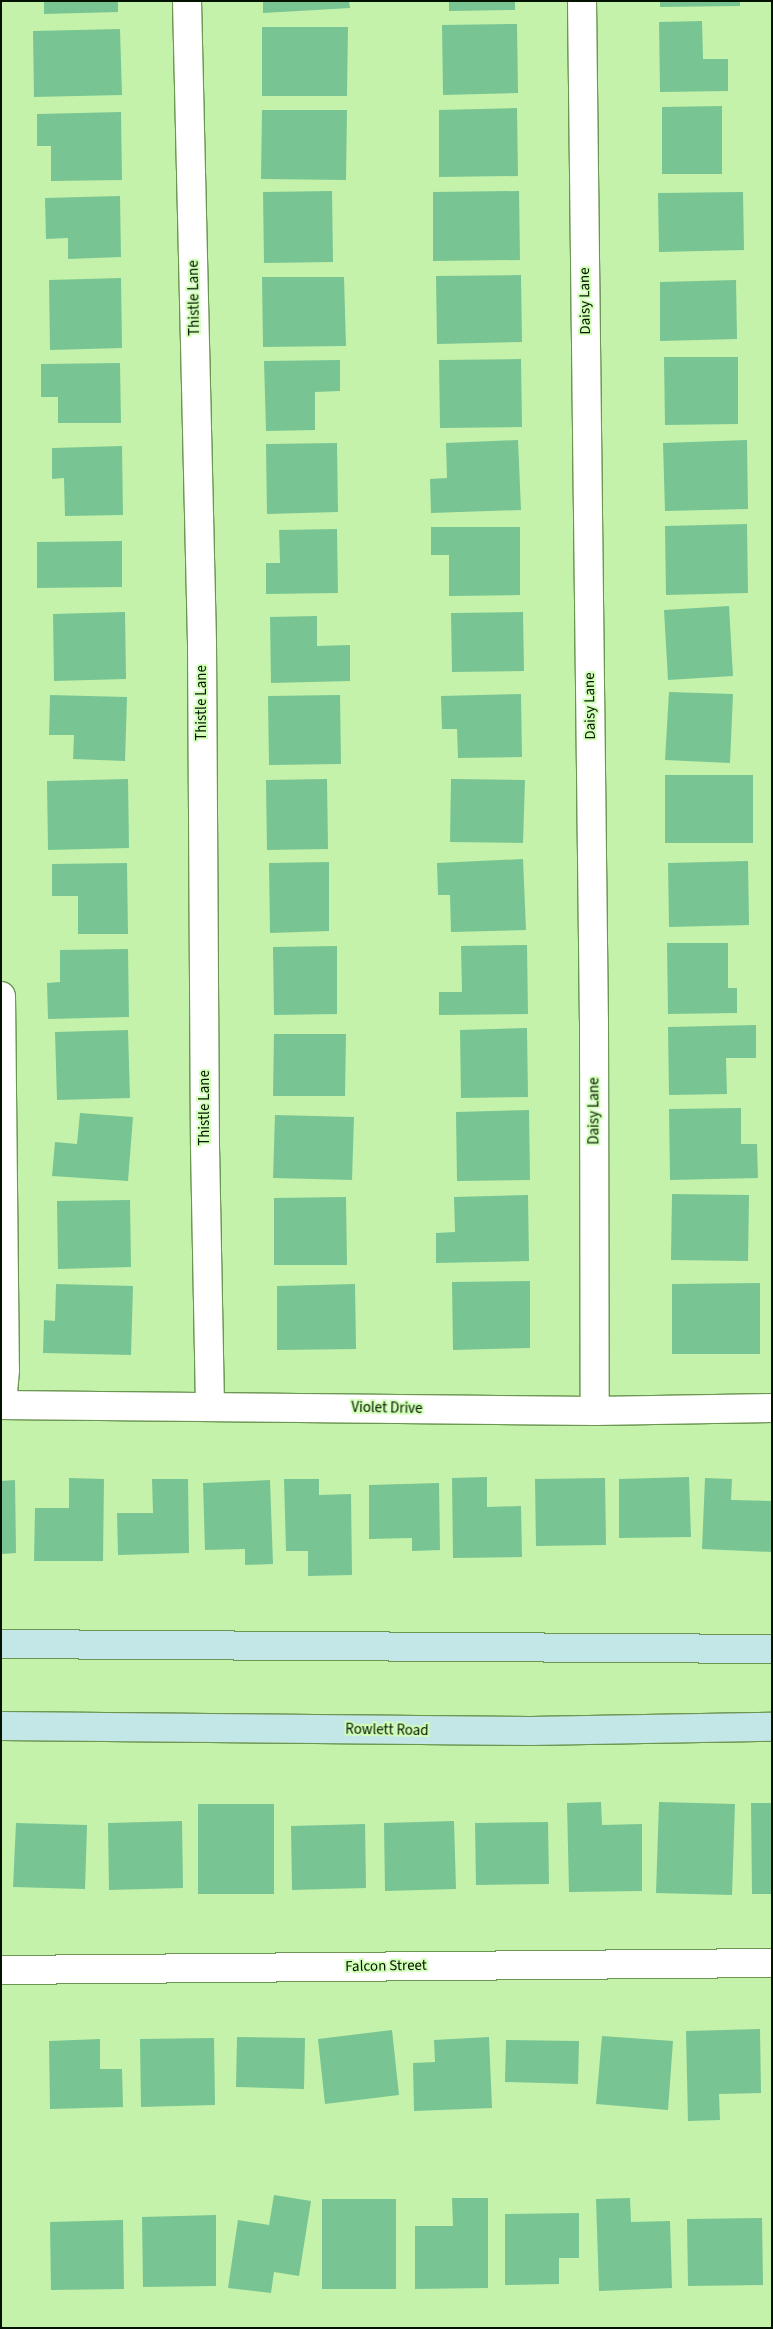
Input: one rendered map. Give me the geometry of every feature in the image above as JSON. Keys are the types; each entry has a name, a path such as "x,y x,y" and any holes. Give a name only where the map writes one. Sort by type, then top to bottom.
{"main road":[{"path":"1,1644 772,1649"},
{"name":"Rowlett Road","path":"1,1726 531,1731 772,1726"}],"street":[{"name":"Thistle Lane","path":"187,1 202,644 205,1146 210,1406"},
{"name":"Daisy Lane","path":"582,1 594,1031 595,1411"},
{"path":"1,996 5,1360 2,1405"},
{"name":"Violet Drive","path":"2,1405 595,1411 772,1408"},
{"name":"Falcon Street","path":"1,1970 772,1963"}],"building":[{"path":"44,1 118,1 118,12 44,14"},
{"path":"263,1 349,1 350,8 263,13"},
{"path":"449,1 515,1 515,10 449,11"},
{"path":"660,1 740,1 740,6 660,7"},
{"path":"702,21 703,59 728,59 728,91 660,92 659,22"},
{"path":"517,24 518,93 443,95 442,25"},
{"path":"262,27 348,27 347,96 262,96"},
{"path":"120,29 122,95 34,97 33,31"},
{"path":"722,106 722,174 662,174 662,107"},
{"path":"517,108 518,176 439,177 439,110"},
{"path":"262,110 347,110 346,180 261,179"},
{"path":"121,112 122,180 51,181 51,146 37,146 37,114"},
{"path":"332,191 333,262 264,263 263,192"},
{"path":"519,191 520,260 433,261 433,192"},
{"path":"743,192 744,250 659,252 658,193"},
{"path":"120,196 121,257 68,259 68,238 46,239 45,198"},
{"path":"521,275 522,342 437,344 436,276"},
{"path":"262,277 344,277 346,346 263,347"},
{"path":"121,278 122,348 50,350 49,280"},
{"path":"736,280 737,339 660,341 660,282"},
{"path":"664,357 738,357 738,424 665,425"},
{"path":"521,359 522,427 440,428 439,360"},
{"path":"340,360 340,391 315,392 315,430 266,431 264,361"},
{"path":"120,363 121,423 58,423 58,397 41,397 41,364"},
{"path":"518,440 521,510 431,513 430,479 447,478 446,443"},
{"path":"747,440 748,509 665,511 663,443"},
{"path":"337,443 338,512 267,514 266,444"},
{"path":"122,446 123,515 65,516 64,478 52,479 52,448"},
{"path":"747,524 748,593 666,595 665,526"},
{"path":"431,527 520,527 520,595 449,596 449,555 431,555"},
{"path":"337,529 338,593 266,594 266,563 280,563 279,530"},
{"path":"122,541 122,587 37,588 37,542"},
{"path":"729,606 733,676 668,680 664,610"},
{"path":"125,612 126,679 54,681 53,614"},
{"path":"523,612 524,671 452,672 451,613"},
{"path":"317,616 317,646 350,645 350,681 271,683 270,617"},
{"path":"669,692 733,694 730,763 665,760"},
{"path":"521,694 522,757 458,758 457,729 442,729 441,696"},
{"path":"50,695 127,697 125,761 73,759 74,735 49,735"},
{"path":"340,695 341,764 269,765 268,696"},
{"path":"665,775 753,775 753,843 665,843"},
{"path":"128,779 129,848 48,850 47,781"},
{"path":"327,779 328,849 267,850 266,780"},
{"path":"451,779 525,780 523,843 450,842"},
{"path":"523,859 526,930 451,932 450,895 438,895 437,863"},
{"path":"748,861 749,925 669,927 668,863"},
{"path":"329,862 329,931 270,933 269,863"},
{"path":"127,863 128,934 78,934 78,896 52,896 52,864"},
{"path":"667,943 728,943 728,988 737,988 737,1013 668,1014"},
{"path":"527,945 528,1014 439,1015 439,992 462,992 461,946"},
{"path":"337,946 337,1014 274,1015 273,947"},
{"path":"128,949 129,1017 48,1019 47,983 60,982 60,950"},
{"path":"756,1025 756,1058 726,1058 727,1094 669,1095 668,1027"},
{"path":"527,1028 528,1097 461,1098 460,1030"},
{"path":"128,1030 130,1098 57,1100 55,1032"},
{"path":"274,1034 346,1034 345,1096 273,1096"},
{"path":"741,1108 741,1144 757,1144 758,1178 670,1180 669,1109"},
{"path":"529,1110 530,1180 457,1181 456,1112"},
{"path":"80,1113 133,1117 128,1181 52,1176 55,1142 77,1144"},
{"path":"275,1115 354,1117 352,1180 273,1178"},
{"path":"672,1194 749,1195 748,1261 671,1260"},
{"path":"528,1195 529,1261 436,1263 436,1233 455,1232 454,1197"},
{"path":"346,1197 347,1265 274,1265 274,1198"},
{"path":"130,1200 131,1267 58,1269 57,1201"},
{"path":"530,1281 530,1348 453,1350 452,1282"},
{"path":"760,1283 760,1354 672,1354 672,1284"},
{"path":"56,1284 133,1286 131,1355 43,1353 44,1320 55,1321"},
{"path":"355,1284 356,1349 277,1350 277,1286"},
{"path":"487,1477 487,1507 521,1506 522,1557 453,1558 452,1478"},
{"path":"689,1477 691,1537 619,1538 619,1479"},
{"path":"69,1478 104,1479 103,1561 34,1561 35,1508 69,1508"},
{"path":"605,1478 606,1545 536,1546 535,1479"},
{"path":"705,1478 732,1479 731,1500 772,1501 772,1552 702,1549"},
{"path":"152,1479 188,1479 189,1553 118,1555 117,1513 153,1513"},
{"path":"284,1479 319,1479 319,1495 351,1494 352,1575 308,1576 308,1551 286,1551"},
{"path":"15,1480 16,1553 1,1554 1,1481"},
{"path":"270,1480 273,1564 245,1565 245,1549 205,1550 203,1483"},
{"path":"439,1483 440,1550 412,1551 412,1538 369,1539 369,1485"},
{"path":"601,1802 602,1825 642,1824 642,1891 569,1892 567,1803"},
{"path":"659,1802 735,1804 732,1895 656,1893"},
{"path":"751,1803 772,1803 772,1894 752,1894"},
{"path":"198,1804 274,1804 274,1894 198,1894"},
{"path":"182,1821 183,1888 109,1890 108,1823"},
{"path":"454,1821 456,1889 385,1891 384,1823"},
{"path":"548,1822 549,1884 476,1885 475,1823"},
{"path":"16,1823 87,1825 85,1889 13,1887"},
{"path":"365,1824 366,1888 292,1890 291,1826"},
{"path":"760,2029 761,2093 719,2094 720,2120 688,2121 686,2031"},
{"path":"392,2030 399,2095 325,2104 318,2039"},
{"path":"602,2036 673,2041 668,2110 596,2104"},
{"path":"237,2037 305,2038 304,2089 236,2087"},
{"path":"489,2037 492,2108 414,2111 413,2063 435,2062 434,2040"},
{"path":"214,2038 215,2105 141,2107 140,2039"},
{"path":"100,2039 100,2069 122,2069 123,2107 50,2109 49,2041"},
{"path":"506,2040 579,2041 578,2084 505,2082"},
{"path":"274,2195 311,2201 299,2276 274,2272 271,2293 228,2288 238,2220 269,2225"},
{"path":"452,2198 488,2198 488,2288 415,2289 415,2226 453,2226"},
{"path":"630,2198 631,2222 670,2221 672,2288 599,2291 596,2199"},
{"path":"322,2199 396,2199 396,2289 322,2289"},
{"path":"579,2213 579,2258 559,2258 559,2284 505,2285 505,2214"},
{"path":"216,2215 216,2286 143,2287 142,2217"},
{"path":"762,2218 763,2285 688,2286 687,2219"},
{"path":"123,2220 124,2289 51,2290 50,2222"}]}
